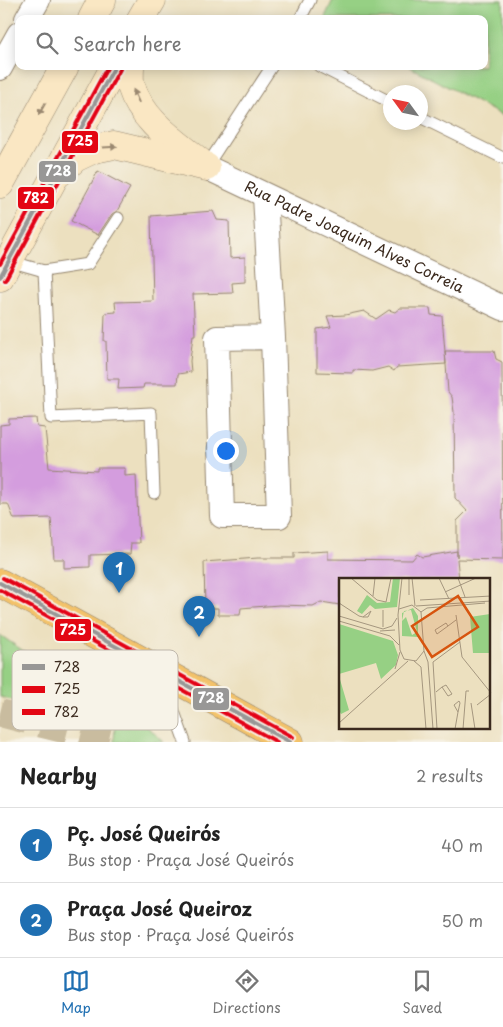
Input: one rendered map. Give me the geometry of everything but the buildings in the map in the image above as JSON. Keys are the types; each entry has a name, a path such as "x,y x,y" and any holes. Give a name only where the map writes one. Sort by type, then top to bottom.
{"highway":[{"path":"0,583 122,650"},
{"path":"178,680 290,742"}],"main road":[{"path":"143,15 152,0"},
{"path":"0,184 63,70"},
{"path":"4,269 112,70"},
{"path":"130,70 130,84 141,109 155,126 206,167"},
{"path":"54,178 75,158 94,149 114,145 206,167"}],"street":[{"path":"29,15 38,0"},
{"path":"0,68 15,41"},
{"name":"Rua Padre Joaquim Alves Correia","path":"206,167 503,308"},
{"path":"265,196 273,337 278,516 222,516 217,338 273,337"}],"lane":[{"path":"302,15 310,0"},
{"path":"206,167 269,70"},
{"path":"327,70 383,98"},
{"path":"428,121 503,158"},
{"path":"4,269 44,271 88,264 118,218"},
{"path":"44,271 51,418 151,413 154,492"},
{"path":"178,721 186,742"}],"green space":[{"path":"333,0 503,0 503,116 416,70 488,70 488,15 326,15"},
{"path":"0,635 22,650 12,650 12,700 0,697"},
{"path":"115,730 151,730 164,742 114,742"}],"tunnel":[{"path":"0,713 12,716"},
{"path":"67,730 114,742"}],"transit line":[{"name":"782","path":"0,264 106,70"},
{"name":"728","path":"0,277 113,70"},
{"name":"725","path":"5,280 119,70"},
{"name":"782","path":"3,578 134,650"},
{"name":"728","path":"0,583 122,650"},
{"name":"725","path":"0,590 109,650"},
{"name":"782","path":"178,674 293,737"},
{"name":"728","path":"178,681 290,742"},
{"name":"725","path":"178,688 277,742"}],"place":[{"name":"Pç. José Queirós","path":"119,593"},
{"name":"Praça José Queiroz","path":"199,637"}]}
